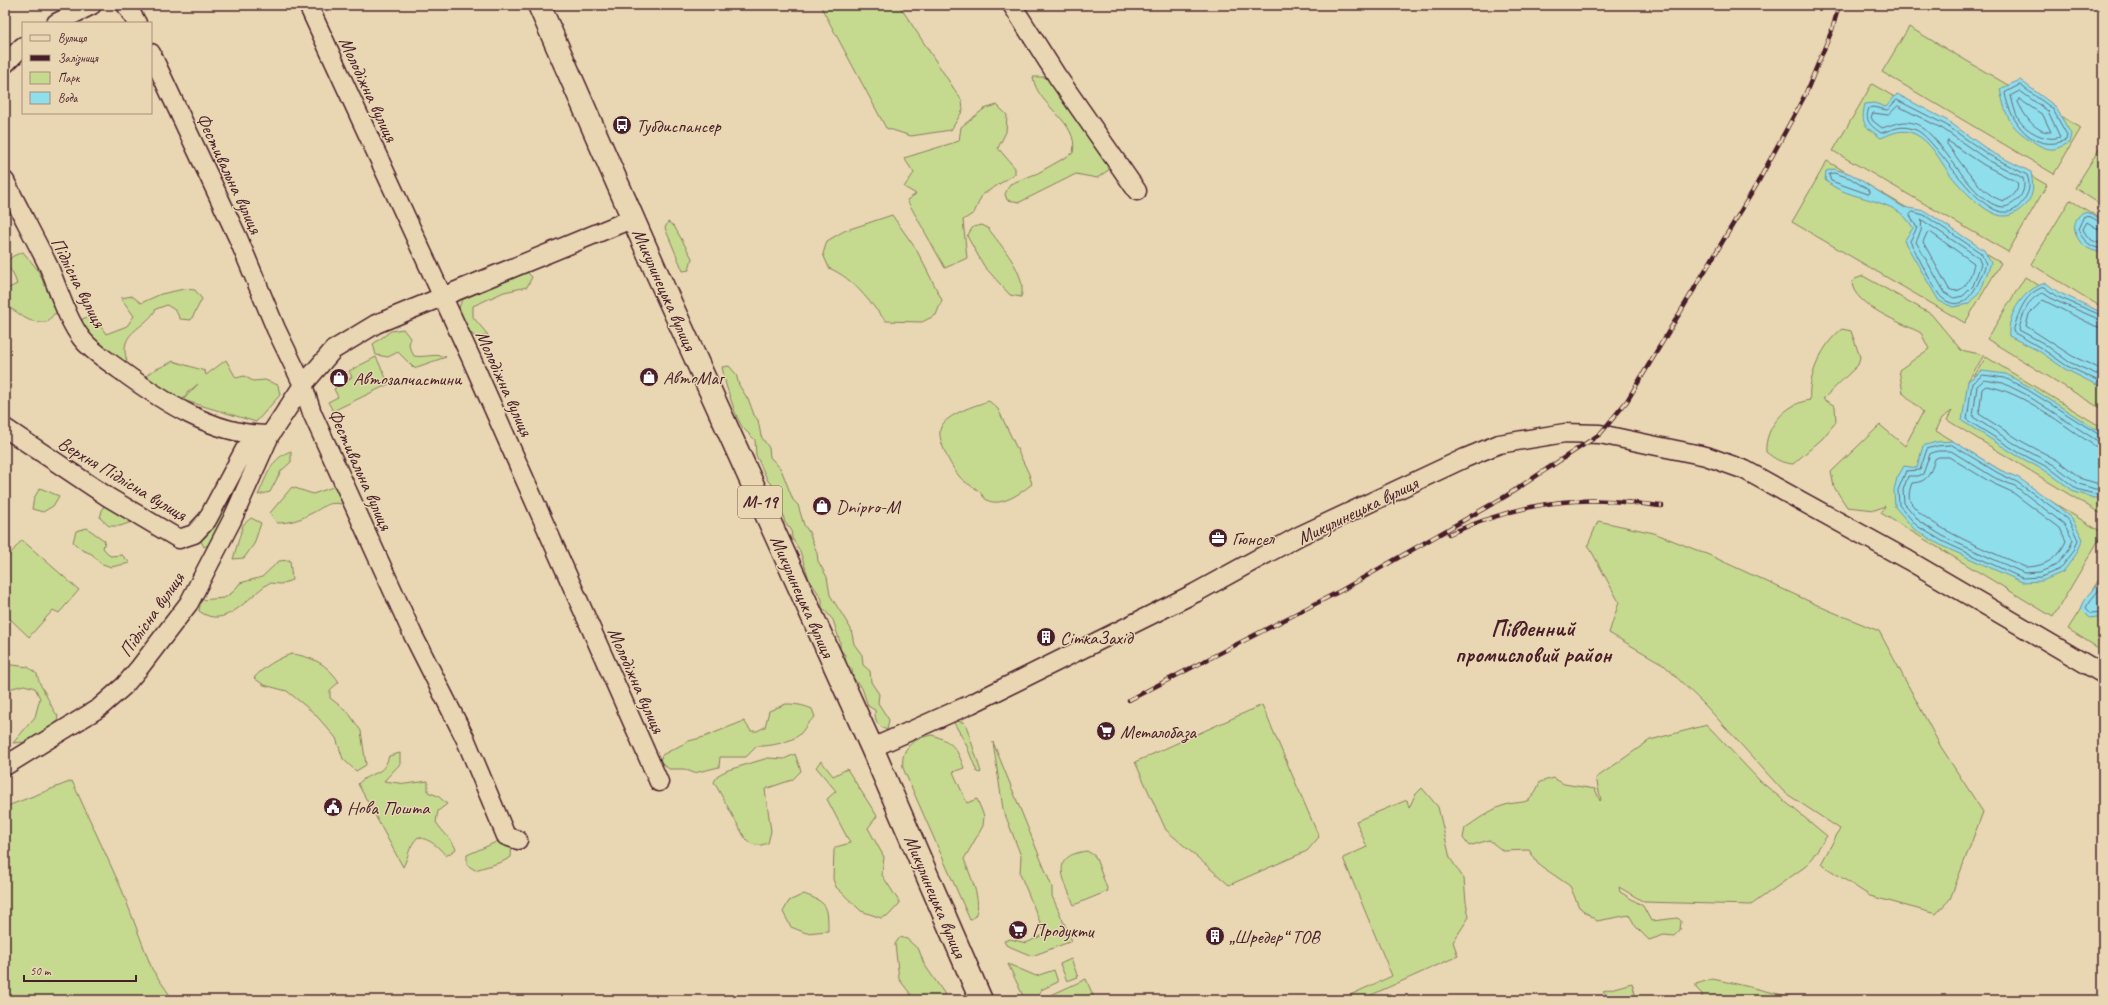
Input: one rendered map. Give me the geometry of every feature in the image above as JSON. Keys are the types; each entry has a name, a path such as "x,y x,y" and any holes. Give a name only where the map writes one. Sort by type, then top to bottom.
{"highway":[{"name":"Микулинецька вулиця","path":"539,5 634,218 656,271 872,748 980,1000"}],"street":[{"path":"58,22 92,5"},
{"path":"126,5 136,22"},
{"name":"Молодіжна вулиця","path":"308,5 443,297 566,570 659,782"},
{"path":"1012,5 1057,76 1137,191"},
{"path":"5,64 22,47"},
{"name":"Фестивальна вулиця","path":"152,55 238,238 276,329 303,384 312,413 413,635 466,738 512,838"},
{"name":"Підлісна вулиця","path":"5,181 47,264 74,325 82,339 94,351 152,393 178,409 237,432 254,435 270,435"},
{"name":"Підлісна вулиця","path":"5,766 98,708 124,686 140,667 189,603 232,520 270,435 303,384 334,350 376,324 634,218"},
{"name":"Верхня Підлісна вулиця","path":"5,428 108,497 179,539 194,534 207,520 244,449 270,435"},
{"name":"Микулинецька вулиця","path":"872,748 947,715 1188,596 1299,536 1499,444 1565,433 1600,434 1706,456 1744,470 1908,560 2103,674"}],"green space":[{"path":"820,5 899,5 962,101 963,110 951,130 911,136 886,128"},
{"path":"1909,27 2081,128 2054,174 1882,72"},
{"path":"1033,77 1044,77 1060,85 1111,162 1110,169 1097,178 1076,174 1020,202 1007,200 1005,194 1010,184 1038,173 1073,153 1073,142 1070,132 1042,97 1036,88"},
{"path":"1872,84 2047,185 2008,252 1833,151"},
{"path":"997,105 1007,115 1006,132 998,148 1015,168 1015,174 982,195 974,213 963,220 967,258 945,268 907,200 916,194 904,187 914,173 904,158 959,141 961,127 984,109"},
{"path":"2103,143 2103,206 2075,188"},
{"path":"1827,161 2001,263 1965,323 1792,222"},
{"path":"2070,200 2103,220 2103,308 2031,264"},
{"path":"892,215 916,249 942,300 936,315 922,322 886,321 867,298 847,278 829,268 823,254 827,241 844,231"},
{"path":"668,222 674,226 692,258 689,270 683,271 665,228"},
{"path":"982,225 988,228 1012,260 1020,279 1022,288 1021,297 1010,295 984,266 967,236 973,227"},
{"path":"23,252 38,270 57,313 54,314 47,322 33,321 5,306 5,290 17,284 13,273 5,264 13,256"},
{"path":"525,270 532,277 527,287 504,292 473,306 473,317 488,335 477,338 468,331 458,310 462,300 484,290 493,283"},
{"path":"1863,276 1931,314 1961,350 1984,355 1968,381 1969,384 1986,357 2103,428 2103,515 1947,420 1952,411 1942,418 1936,431 2103,533 2053,617 1881,513 1885,506 1875,510 1847,507 1834,487 1831,472 1880,425 1905,446 1923,412 1903,393 1899,370 1929,349 1921,333 1880,313 1861,299 1855,291 1852,283 1855,279"},
{"path":"2025,277 2103,324 2103,410 1987,339"},
{"path":"184,289 195,290 202,299 191,320 180,319 176,311 167,305 156,309 151,316 129,337 126,343 125,351 127,361 116,359 83,330 82,319 93,315 106,334 127,326 134,316 121,298 132,296 141,303 161,294"},
{"path":"403,329 410,338 409,346 414,356 437,355 446,357 414,368 398,352 388,357 376,355 373,344 391,331"},
{"path":"1842,329 1851,331 1860,357 1858,365 1823,399 1835,406 1836,422 1822,439 1793,464 1785,463 1772,457 1766,452 1766,443 1773,425 1785,411 1801,402 1810,400 1811,381 1818,361 1835,335"},
{"path":"376,357 389,384 333,411 328,402 338,397 334,389 352,377 349,371"},
{"path":"226,360 236,378 244,376 253,381 265,380 278,385 280,395 256,422 183,400 198,384 187,393 181,403 144,378 154,370 173,361 205,371 206,375"},
{"path":"729,366 736,374 739,385 758,420 761,436 769,448 770,457 781,469 793,500 798,505 804,525 809,532 817,553 818,561 827,577 830,595 851,629 854,644 862,655 863,665 870,671 871,682 879,694 878,703 889,720 887,730 877,723 875,710 868,706 862,688 853,678 852,669 846,664 845,655 840,649 840,642 833,620 822,607 822,599 809,579 800,551 792,538 791,529 785,523 781,507 772,493 772,485 768,481 756,455 755,440 742,427 736,415 722,367"},
{"path":"989,401 998,409 1029,474 1032,484 1011,498 999,502 993,502 986,499 979,491 960,477 946,456 940,432 944,422 955,414"},
{"path":"291,451 291,462 281,471 270,492 258,495 270,468 279,458"},
{"path":"336,486 344,493 342,504 328,504 315,512 294,521 277,523 270,513 292,487 313,494"},
{"path":"40,488 59,496 53,506 43,512 32,509 34,498"},
{"path":"234,494 214,542 204,547 199,537 224,499"},
{"path":"114,504 133,516 132,522 120,526 109,526 100,518 103,507"},
{"path":"251,518 261,523 254,544 244,558 233,559 243,525"},
{"path":"1598,521 1654,533 1709,555 1828,610 1879,631 1941,747 1983,812 1950,899 1936,914 1870,896 1821,864 1840,829 1784,792 1706,706 1663,664 1609,633 1619,602 1588,545"},
{"path":"87,528 105,541 103,548 110,556 122,555 130,563 111,567 100,563 92,554 82,550 73,542 76,531"},
{"path":"22,540 79,590 59,613 53,610 29,637 5,614 5,560"},
{"path":"290,560 292,580 281,584 269,583 236,610 227,615 218,617 209,616 199,611 201,600 224,598 233,592 240,583 262,577 279,561"},
{"path":"2103,573 2103,651 2068,629"},
{"path":"292,654 307,657 319,662 330,670 339,682 330,690 330,698 348,712 361,731 366,765 356,771 343,759 336,738 314,713 287,691 264,685 254,678 272,663"},
{"path":"5,664 28,667 37,674 40,684 58,716 56,727 25,742 13,743 35,717 40,698 35,688 24,685 5,690"},
{"path":"786,704 799,705 812,709 815,717 798,736 793,739 773,745 757,746 746,757 720,757 719,767 694,773 684,769 669,769 660,761 662,755 689,741 704,737 744,721 751,731 757,731 765,727 769,711"},
{"path":"1262,705 1319,837 1307,851 1229,885 1166,830 1135,762"},
{"path":"953,721 963,722 966,725 981,772 980,773 977,772 966,744"},
{"path":"1707,725 1760,781 1827,836 1806,866 1751,905 1644,902 1619,887 1620,892 1643,906 1651,921 1678,918 1681,921 1680,930 1674,936 1664,935 1649,940 1636,927 1629,915 1597,921 1579,907 1570,886 1538,864 1529,850 1503,851 1489,840 1469,846 1463,838 1465,828 1478,819 1502,806 1529,800 1536,791 1540,782 1553,778 1564,784 1595,789 1600,801 1596,778 1650,740"},
{"path":"932,735 950,743 959,755 964,768 953,772 967,803 977,799 984,816 983,826 964,859 976,891 977,900 975,915 970,920 903,768 904,755 910,745 914,741 925,736"},
{"path":"993,742 1052,887 1052,896 1072,941 1032,956 1006,945 1004,941 1010,939 1026,943 1045,934 1020,874 1021,856 1003,809"},
{"path":"400,753 400,764 384,781 406,784 428,781 428,792 438,796 447,804 438,811 436,822 456,849 446,856 434,844 418,837 410,848 403,867 358,784 367,777 380,771 389,756"},
{"path":"795,754 801,771 792,780 765,789 771,831 768,843 758,845 750,843 745,838 714,782 718,775 728,770 768,758 784,759"},
{"path":"821,761 833,776 847,769 877,816 868,828 884,857 882,875 900,903 889,915 881,918 861,911 836,887 833,879 834,850 836,847 850,843 827,799 836,791 816,767"},
{"path":"72,781 122,890 152,969 173,1000 5,1000 5,807"},
{"path":"1422,788 1438,807 1450,858 1464,879 1469,917 1453,942 1458,956 1360,1000 1339,1000 1392,976 1343,858 1367,847 1356,821 1407,800 1409,808 1415,795"},
{"path":"503,839 512,842 511,857 502,862 475,870 467,865 467,855"},
{"path":"1087,851 1095,856 1108,891 1074,905 1063,878 1063,863 1067,858 1075,854"},
{"path":"804,894 818,900 825,906 828,916 828,931 806,933 791,927 783,912 789,901"},
{"path":"900,937 907,939 919,950 924,964 944,993 946,1000 915,1000 899,979 895,944"},
{"path":"1071,959 1078,977 1067,981 1060,964"},
{"path":"1008,964 1036,976 1054,970 1058,982 1041,990 1037,1000 1025,1000"},
{"path":"1086,979 1095,1000 1048,1000 1049,996"},
{"path":"1712,979 1788,996 1806,998 1808,1000 1702,1000 1702,994 1696,988 1696,984"},
{"path":"1632,983 1635,994 1634,1000 1612,1000 1603,991"}],"water":[{"path":"2020,80 2055,106 2071,134 2069,143 2054,149 2046,148 2038,145 2026,137 2014,126 2004,107 2000,89"},
{"path":"1897,94 1948,121 1991,152 2031,172 2033,185 2032,193 2026,204 2017,212 2008,216 1990,212 1974,200 1959,185 1930,146 1921,137 1910,132 1902,131 1881,138 1871,131 1864,121 1863,116 1865,104 1874,103 1886,107"},
{"path":"1834,169 1851,174 1903,207 1925,211 1984,250 1991,263 1981,290 1968,304 1953,307 1939,301 1904,241 1913,228 1905,217 1884,204 1846,193 1835,187 1825,180 1826,171"},
{"path":"2083,212 2093,214 2103,222 2103,252 2095,251 2082,244 2075,232 2077,218"},
{"path":"2046,283 2058,292 2103,313 2103,388 2065,369 2039,351 2009,336 2009,327 2014,310 2031,290"},
{"path":"1982,371 2006,374 2030,387 2103,434 2103,498 2094,498 2075,492 2049,473 2016,455 1962,421 1968,381"},
{"path":"1953,441 2000,470 2019,478 2058,506 2072,519 2083,539 2077,553 2063,572 2042,581 2022,582 1942,546 1914,529 1895,507 1894,490 1897,478 1904,466 1917,468 1923,446 1936,442"},
{"path":"2103,565 2103,616 2090,618 2081,609 2086,597 2099,583"}],"railway":[{"path":"1129,700 1342,590 1506,496 1600,434 1627,401 1757,184 1805,95 1832,30 1839,5"},
{"path":"1449,534 1479,522 1511,512 1560,502 1597,501 1662,506"}],"place":[{"name":"Тубдиспансер","path":"622,125"},
{"name":"АвтоМаг","path":"649,377"},
{"name":"Автозапчастини","path":"339,378"},
{"name":"Dnipro-M","path":"822,506"},
{"name":"Гюнсел","path":"1218,538"},
{"name":"СіткаЗахід","path":"1046,637"},
{"name":"Металобаза","path":"1106,731"},
{"name":"Нова Пошта","path":"333,807"},
{"name":"Продукти","path":"1018,930"},
{"name":"„Шредер“ ТОВ","path":"1215,936"}],"district":[{"name":"Південний промисловий район","path":"1533,641"}]}
